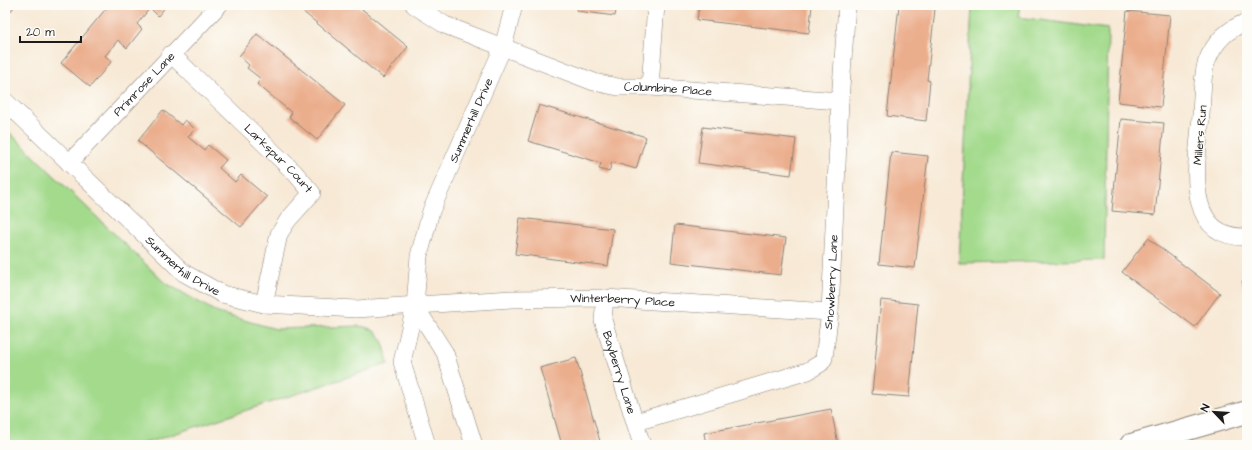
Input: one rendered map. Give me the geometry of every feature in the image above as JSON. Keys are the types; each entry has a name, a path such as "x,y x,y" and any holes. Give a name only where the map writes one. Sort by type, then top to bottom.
{"main road":[{"path":"1130,445 1247,412"}],"street":[{"name":"Primrose Lane","path":"69,163 219,5"},
{"name":"Columbine Place","path":"414,5 445,25 594,82 618,87 650,87 840,101"},
{"name":"Summerhill Drive","path":"427,445 402,362 415,306 419,256 431,211 502,47 514,5"},
{"path":"650,87 656,5"},
{"name":"Snowberry Lane","path":"636,422 815,367 824,358 830,312 840,101 847,5"},
{"name":"Millers Run","path":"1247,22 1233,27 1223,34 1206,62 1196,183 1198,205 1209,221 1220,233 1247,237"},
{"name":"Larkspur Court","path":"171,54 295,173 312,193 288,220 279,234 264,304"},
{"name":"Summerhill Drive","path":"5,101 184,273 222,294 264,304 356,309 415,306"},
{"name":"Winterberry Place","path":"415,306 512,299 605,298 830,312"},
{"name":"Bayberry Lane","path":"605,298 604,320 642,445"},
{"path":"415,306 445,353 474,445"}],"green space":[{"path":"972,5 1020,5 1018,17 1108,29 1104,260 959,263"},
{"path":"5,128 164,282 218,313 276,329 359,326 373,330 381,339 388,364 140,445 5,445"}],"building":[{"path":"5,5 15,5 11,11"},
{"path":"109,5 167,5 158,16 150,8 137,24 142,29 127,48 118,40 105,56 112,61 90,87 61,63"},
{"path":"295,5 357,5 408,47 383,78"},
{"path":"578,5 617,5 615,16 577,11"},
{"path":"699,5 812,5 809,33 697,20"},
{"path":"899,5 935,9 927,80 930,81 926,121 887,116"},
{"path":"1127,11 1170,15 1161,107 1118,102"},
{"path":"257,34 345,105 317,140 289,117 292,113 257,84 261,79 247,68 249,65 239,56"},
{"path":"539,105 646,137 636,169 612,162 609,172 599,169 601,163 528,141"},
{"path":"163,110 181,125 185,120 195,129 188,137 204,150 208,145 226,160 219,168 235,182 241,175 267,197 241,227 138,141"},
{"path":"1121,119 1164,123 1155,215 1112,211"},
{"path":"703,127 796,139 791,175 698,163"},
{"path":"891,152 928,156 915,268 879,264"},
{"path":"520,218 613,229 608,266 515,254"},
{"path":"675,225 786,238 781,275 671,262"},
{"path":"1148,238 1220,293 1195,327 1122,272"},
{"path":"1247,279 1247,299 1242,281"},
{"path":"881,300 918,304 909,397 872,394"},
{"path":"576,358 601,445 562,445 540,368"},
{"path":"831,409 838,444 706,445 704,433"}]}
